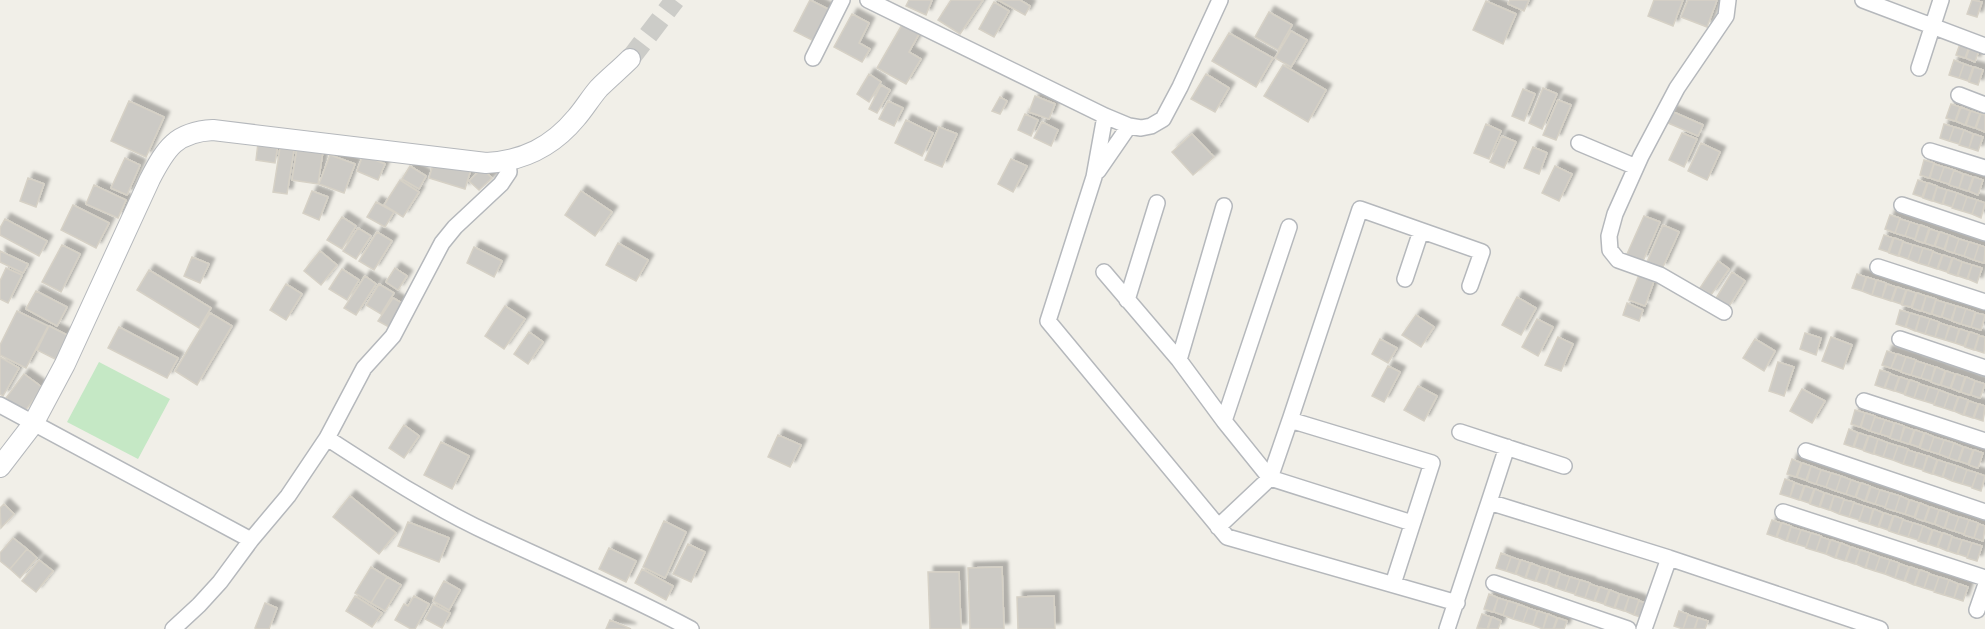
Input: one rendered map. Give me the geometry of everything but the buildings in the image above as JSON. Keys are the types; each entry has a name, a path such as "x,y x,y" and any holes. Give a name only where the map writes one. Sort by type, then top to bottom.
{"street":[{"path":"813,58 842,0"},
{"path":"868,0 1105,116 1129,126 1141,128 1162,119 1180,87 1220,0"},
{"path":"1724,312 1660,275 1618,260 1610,250 1609,236 1615,214 1636,167 1677,88 1726,16 1728,0"},
{"path":"1863,0 1985,46"},
{"path":"1919,68 1941,0"},
{"path":"0,467 33,424 65,364 150,179 160,160 182,136 196,131 213,130 486,163 508,162 538,149 560,134 575,120 598,89 630,60"},
{"path":"1959,95 1985,105"},
{"path":"1105,116 1094,177 1048,321 1227,537 1457,603"},
{"path":"1094,177 1129,126"},
{"path":"1579,143 1636,167"},
{"path":"1930,152 1985,168"},
{"path":"173,629 199,605 288,496 327,438 364,368 393,336 442,243 455,227 501,184 509,172 508,162"},
{"path":"1127,300 1157,203"},
{"path":"1902,205 1985,233"},
{"path":"1179,360 1224,206"},
{"path":"1218,527 1270,478 1360,210 1482,252 1470,286"},
{"path":"1224,421 1289,227"},
{"path":"1405,279 1421,231"},
{"path":"1878,267 1985,302"},
{"path":"1104,272 1179,360 1270,478 1412,523"},
{"path":"1900,339 1985,368"},
{"path":"1864,401 1985,441"},
{"path":"0,405 250,540"},
{"path":"1290,420 1432,463 1393,584"},
{"path":"1460,432 1564,466"},
{"path":"327,438 409,492 491,534 584,576 691,629"},
{"path":"1447,629 1507,447"},
{"path":"1806,451 1985,512"},
{"path":"1489,502 1669,558 1880,629"},
{"path":"1783,512 1985,578"},
{"path":"1644,629 1669,558"},
{"path":"1494,583 1628,629"},
{"path":"1977,610 1985,587"}],"green space":[{"path":"99,362 170,399 138,459 67,422"}],"tunnel":[{"path":"630,59 675,0"}]}
